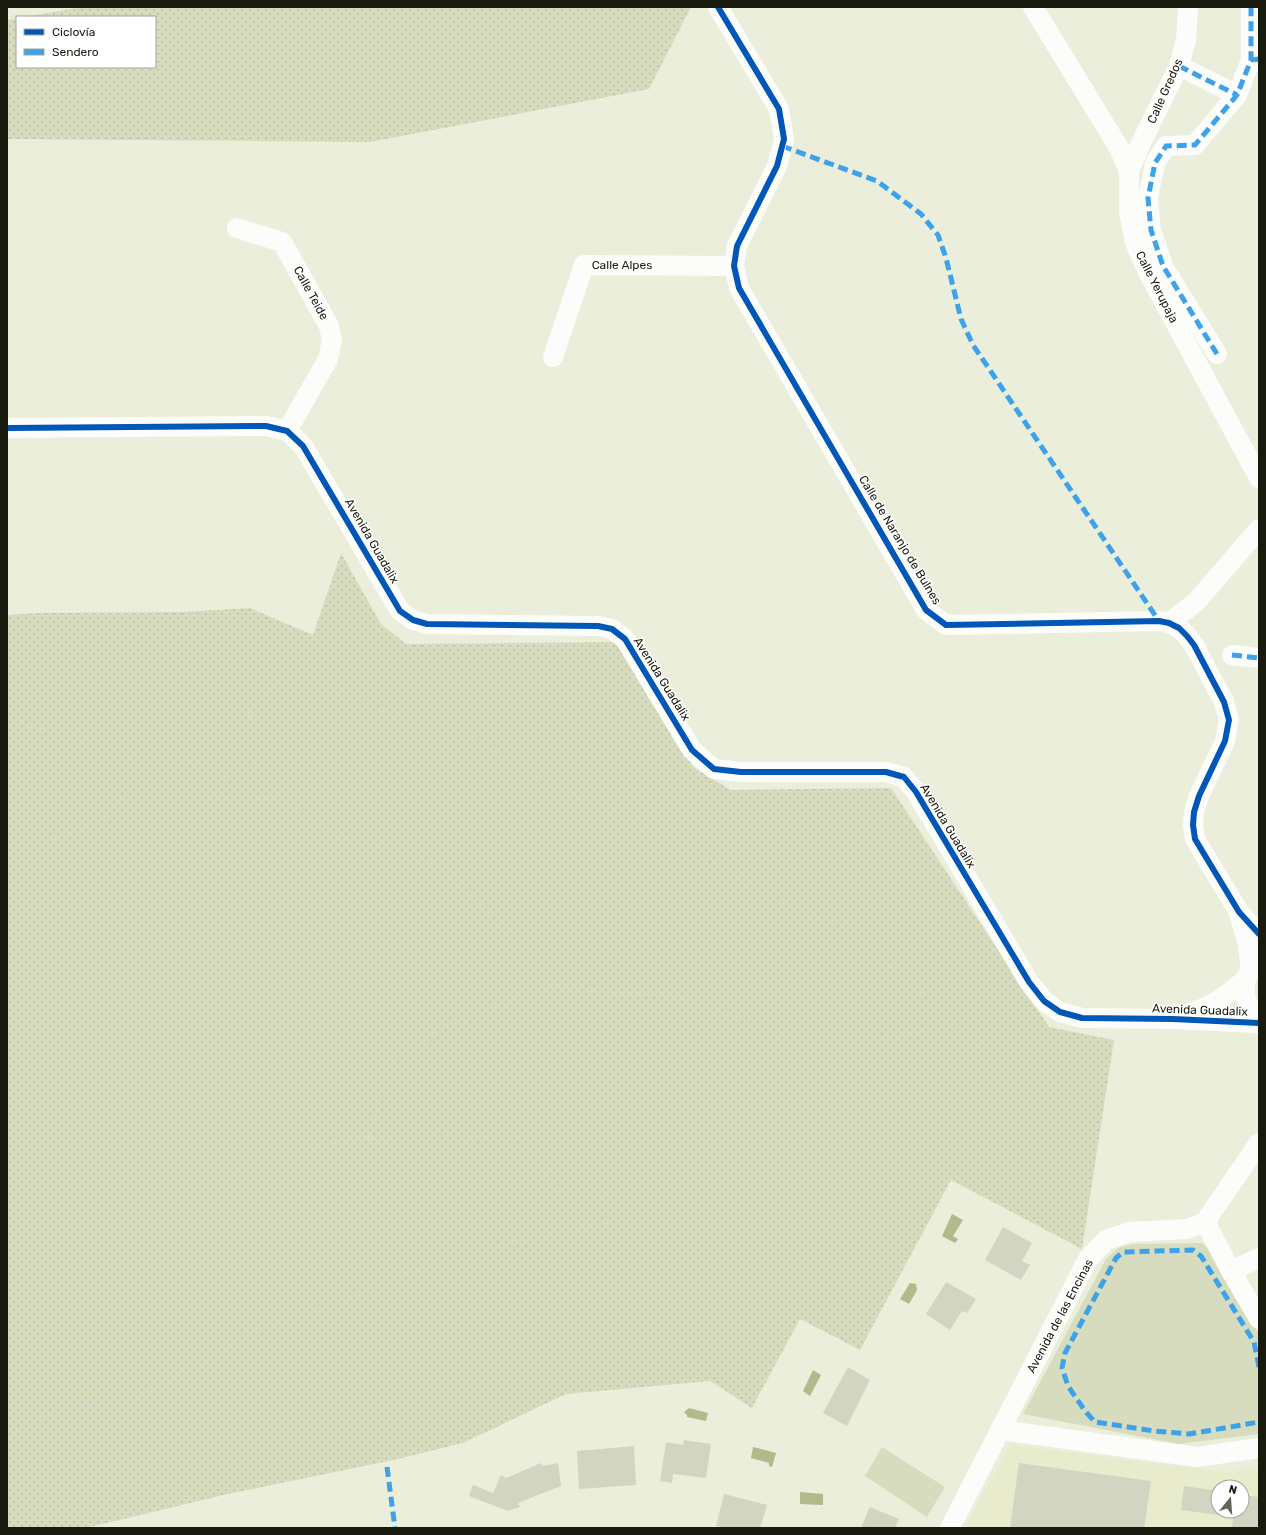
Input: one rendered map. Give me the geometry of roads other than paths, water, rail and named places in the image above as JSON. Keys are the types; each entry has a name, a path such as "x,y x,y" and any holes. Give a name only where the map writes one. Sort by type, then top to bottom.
{"street":[{"name":"Calle de Naranjo de Bulnes","path":"718,7 779,109 784,139 777,166 737,246 734,266 739,288 926,610 946,625 1159,620 1179,628 1188,636 1224,702 1229,720 1225,741 1199,796 1194,812 1193,825 1195,839 1239,912 1259,934"},
{"name":"Calle Yerupaja","path":"1033,7 1119,148 1129,171 1129,212 1135,243 1148,272 1259,478"},
{"name":"Calle Gredos","path":"1129,171 1141,143 1179,66 1186,40 1188,7"},
{"path":"1217,354 1163,266 1151,230 1148,198 1155,163 1166,146 1195,145 1237,95 1255,60 1251,7"},
{"path":"1179,66 1237,95"},
{"name":"Calle Teide","path":"237,228 282,242 330,326 332,340 328,360 288,431"},
{"name":"Calle Alpes","path":"553,357 584,265 734,266"},
{"path":"7,428 266,426 288,431"},
{"name":"Avenida Guadalix","path":"288,431 303,446 400,611 413,620 427,624 598,626 612,629 625,639 692,750 714,769 740,772 886,772 904,777 916,792 1029,982 1044,1000 1060,1012 1082,1018 1173,1019 1259,1023"},
{"path":"1169,623 1196,602 1259,529"},
{"path":"1188,636 1196,602"},
{"path":"1232,655 1259,658"},
{"name":"Calle de Naranjo de Bulnes","path":"1239,912 1247,940 1252,970 1244,988 1245,998 1249,1007 1259,1018"},
{"name":"Avenida Guadalix","path":"1173,1019 1203,1010 1222,999 1252,970"},
{"path":"1259,1143 1205,1222 1259,1319"},
{"name":"Avenida de las Encinas","path":"950,1528 1088,1259 1106,1240 1130,1232 1187,1230 1205,1222"},
{"path":"1231,1271 1259,1258"},
{"path":"1000,1430 1197,1457 1259,1448"}]}
